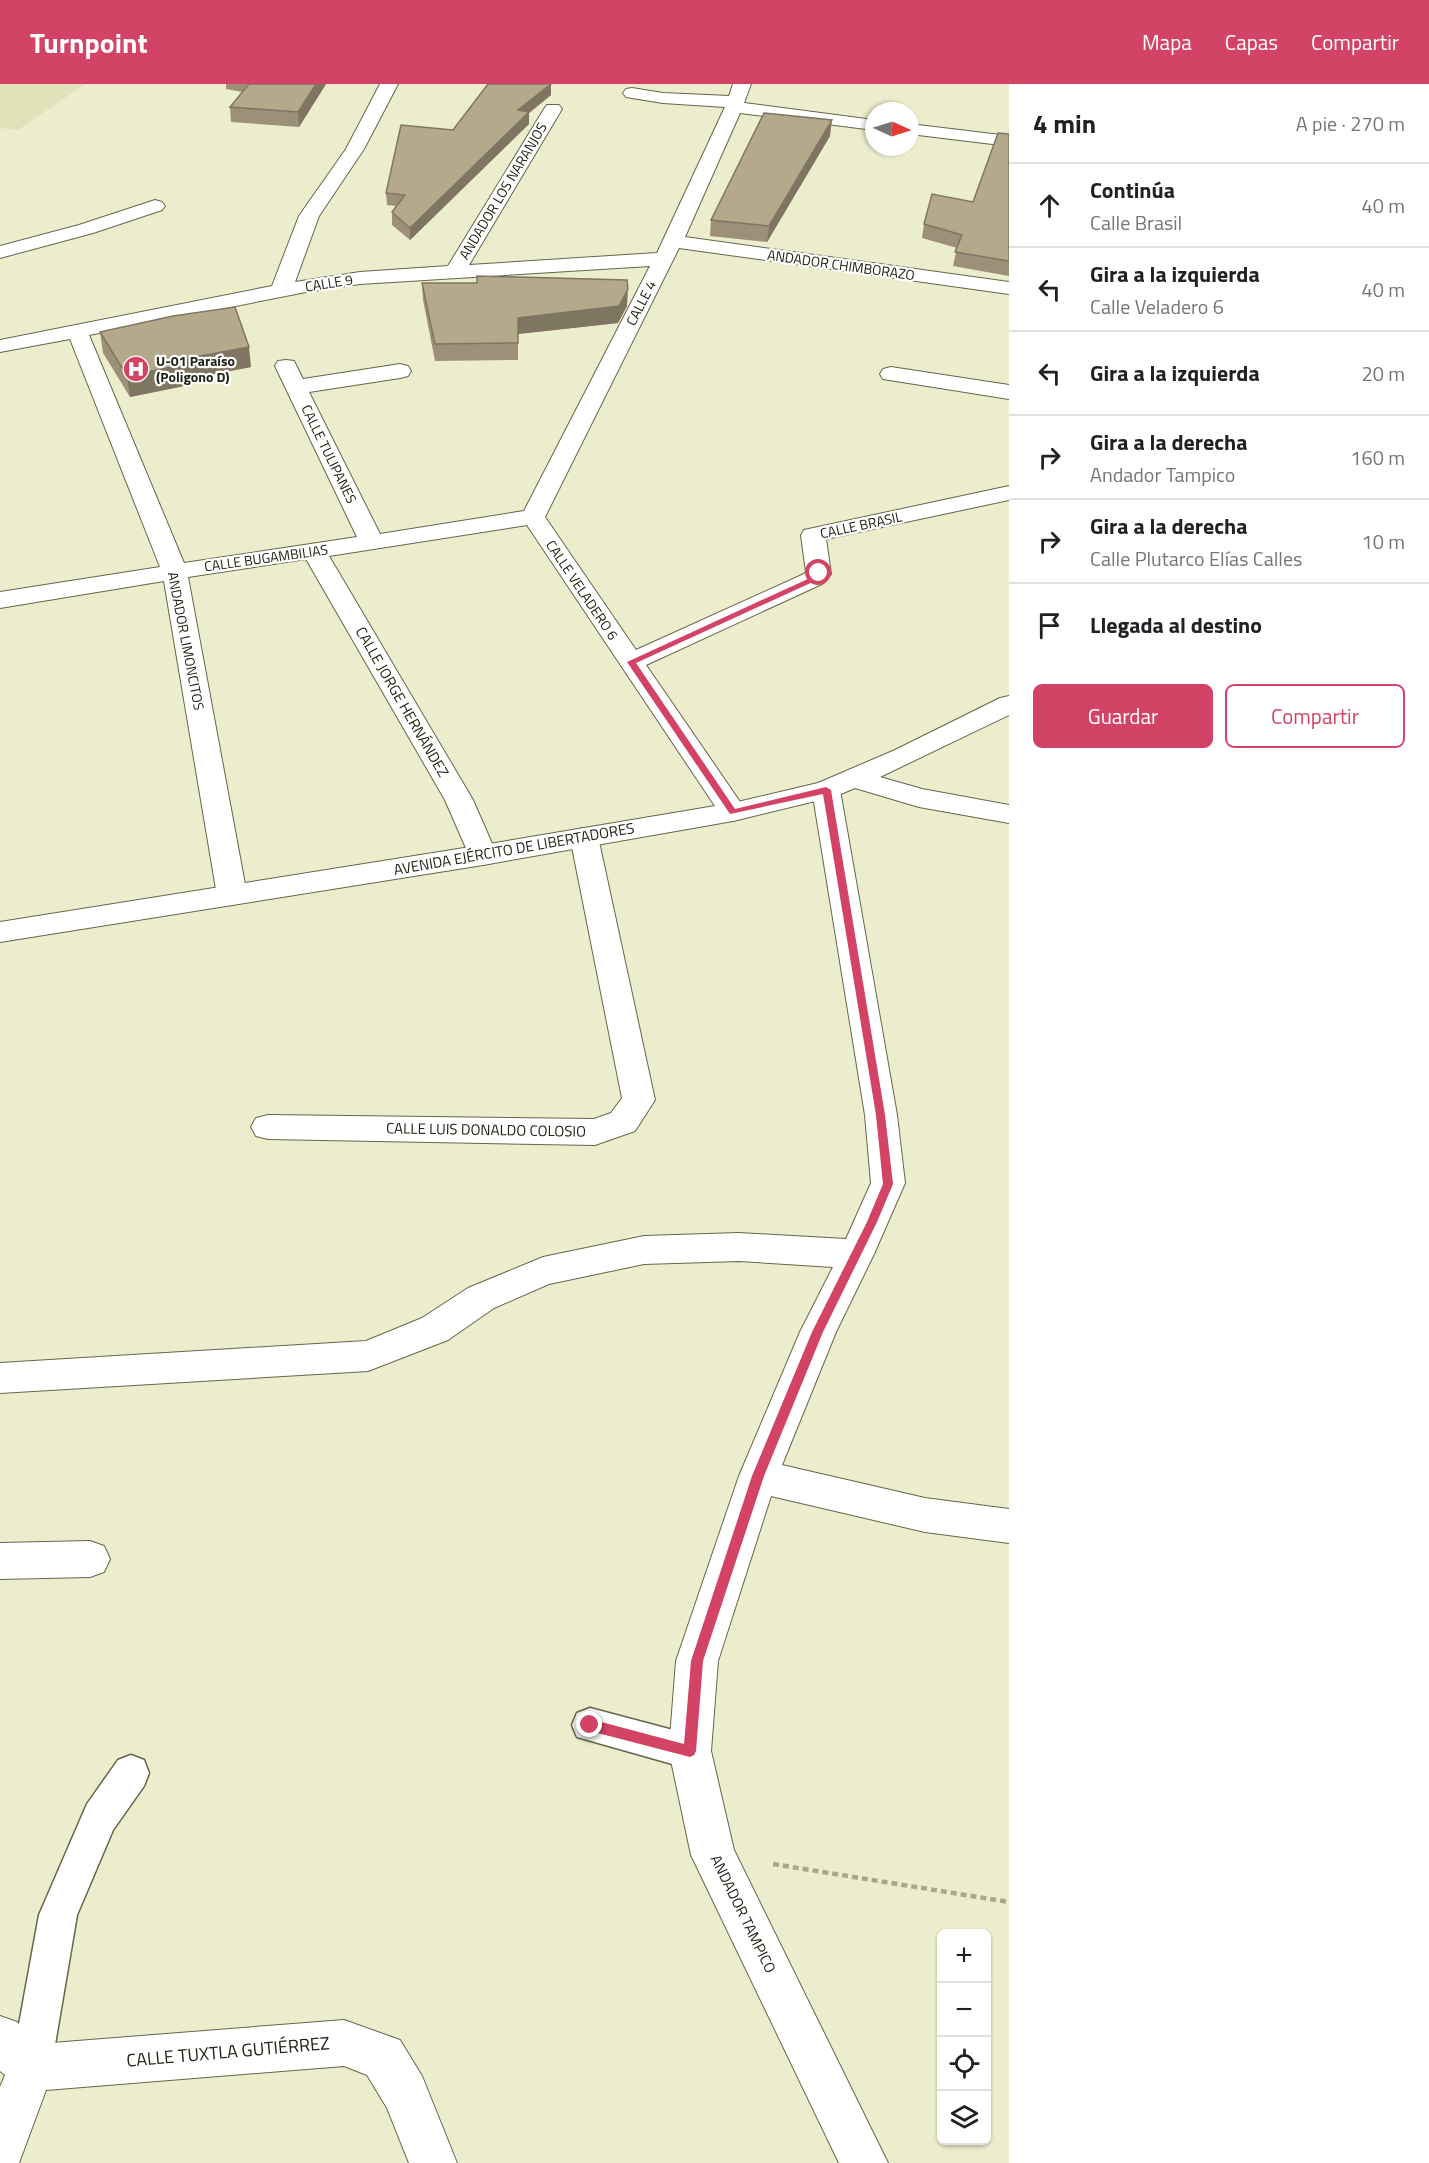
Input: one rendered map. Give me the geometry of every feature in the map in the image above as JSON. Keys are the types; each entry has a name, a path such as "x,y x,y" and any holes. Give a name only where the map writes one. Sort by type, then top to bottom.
{"street":[{"path":"281,291 309,216 355,149 389,84"},
{"path":"632,93 663,98 737,98 865,122"},
{"name":"CALLE 4","path":"533,517 668,250 737,98"},
{"name":"ANDADOR LOS NARANJOS","path":"454,273 553,109"},
{"path":"919,130 1009,141"},
{"path":"0,252 86,229 155,206"},
{"name":"CALLE 9","path":"0,346 281,291 360,278 454,273 668,250"},
{"name":"ANDADOR CHIMBORAZO","path":"668,250 1009,288"},
{"name":"ANDADOR LIMONCITOS","path":"77,331 174,570 232,895"},
{"name":"CALLE TULIPANES","path":"286,366 372,543"},
{"path":"296,387 400,371"},
{"path":"891,374 1009,392"},
{"name":"CALLE BRASIL","path":"631,662 813,579 819,573 813,535 1009,493"},
{"name":"CALLE BUGAMBILIAS","path":"0,600 174,570 314,552 533,517"},
{"name":"CALLE VELADERO 6","path":"533,517 733,812"},
{"name":"CALLE JORGE HERNÁNDEZ","path":"314,552 459,800 483,855"},
{"name":"AVENIDA EJÉRCITO DE LIBERTADORES","path":"0,932 483,855 733,812 840,784 904,756 1009,704"},
{"path":"840,784 1009,814"},
{"name":"ANDADOR TAMPICO","path":"840,784 888,1184 818,1332 758,1476 697,1661 690,1751 713,1855 864,2163"},
{"name":"CALLE LUIS DONALDO COLOSIO","path":"268,1127 595,1132 623,1122 639,1100 584,837"},
{"path":"0,1378 369,1356 435,1329 481,1298 543,1271 644,1250 739,1247 856,1254"},
{"path":"758,1476 925,1515 1009,1526"},
{"path":"0,1561 90,1559"},
{"name":"CALLE TUXTLA GUTIÉRREZ","path":"16,2054 344,2043 383,2057 405,2093 433,2163"},
{"path":"0,2151 16,2054"}],"lane":[{"path":"590,1725 690,1751"},
{"path":"16,2054 58,1915 100,1817 131,1773"}],"path":[{"path":"713,1855 1009,1902"}],"shaded area":[{"path":"0,84 85,84 18,130 0,128"}],"building":[{"path":"249,84 316,84 298,112 230,107"},
{"path":"488,84 551,84 518,110 529,112 410,228 392,212 405,195 386,193 401,125 453,130"},
{"path":"764,113 832,120 769,226 711,220"},
{"path":"998,133 1009,134 1009,261 955,252 962,235 924,224 932,194 973,202"},
{"path":"477,276 627,280 628,289 619,306 518,318 518,343 435,344 422,283 477,283"},
{"path":"235,307 249,347 178,360 181,365 127,376 100,332 173,316"}],"place":[{"name":"U-01 Paraíso (Poligono D)","path":"136,369"}],"route":[{"path":"590,1725 690,1751 697,1661 758,1476 818,1332 888,1184 880,1115 826,790 733,812 631,662 813,579 819,573"}]}
